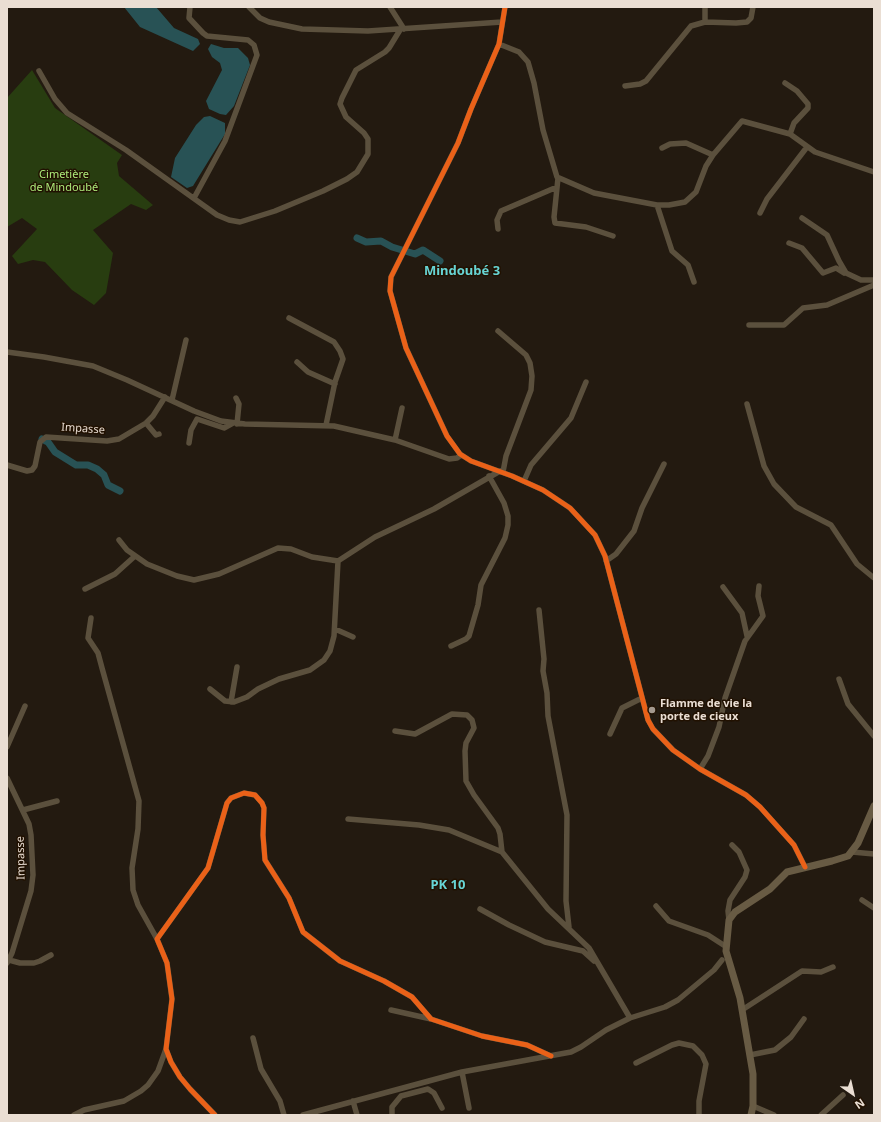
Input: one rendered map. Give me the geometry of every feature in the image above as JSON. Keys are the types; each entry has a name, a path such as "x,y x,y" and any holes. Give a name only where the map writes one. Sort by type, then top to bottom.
{"main road":[{"path":"751,1115 754,1106 753,1074 750,1055 742,1010 725,960 729,920 735,912 770,889 785,873 843,858 852,852 858,843 874,806"}],"street":[{"path":"190,7 189,18 207,36 248,40 254,45 257,55 225,141 194,198"},
{"path":"249,7 260,18 268,22 302,29 368,31 402,30 502,22"},
{"path":"390,7 402,30"},
{"path":"504,7 499,44 454,152 393,270 390,285 406,348 447,436 461,455 477,463 524,481 558,500 578,515 595,535 606,561 648,720 654,729 673,750 700,769 746,795 760,807 794,845 806,867"},
{"path":"705,7 706,22"},
{"path":"625,86 645,82 687,30 695,24 706,22 747,22 751,18 753,7"},
{"path":"39,71 55,99 67,113 217,215 240,222 275,211 323,191 353,175 368,154 368,139 342,111 340,104 342,98 356,70 389,48 402,30"},
{"path":"499,44 519,52 528,62 534,83 543,130 558,178 556,187 555,223 586,227 612,236"},
{"path":"785,83 797,91 808,104 808,108 794,123 790,134"},
{"path":"558,178 594,193 657,205 680,204 692,196 713,155 742,122 790,134 807,147 832,159 853,164 874,172"},
{"path":"662,148 670,144 686,142 713,155"},
{"path":"760,213 767,199 807,147"},
{"path":"498,230 497,220 500,211 556,187"},
{"path":"657,205 672,251 688,265 694,282"},
{"path":"802,218 827,235 838,261 846,273"},
{"path":"789,244 802,248 823,273 836,268 861,280 874,280"},
{"path":"749,325 784,325 803,308 827,305 874,285"},
{"path":"289,318 328,338 337,346 343,359 335,384 326,425"},
{"path":"498,331 526,355 530,363 532,376 531,390 506,456 502,472"},
{"path":"172,400 186,340"},
{"path":"7,352 93,366 172,400 209,418 235,423 326,425 346,428 395,440 449,459 458,458 461,455"},
{"path":"297,362 308,372 335,384"},
{"path":"524,481 532,465 571,418 586,382"},
{"name":"Impasse","path":"7,465 27,471 32,470 36,466 40,442 46,437 107,441 129,434 146,423 153,416 165,397"},
{"path":"235,423 239,404 236,398"},
{"path":"747,404 764,466 774,484 796,507 831,525 857,564 874,578"},
{"path":"395,440 402,408"},
{"path":"188,443 191,430 197,420 224,428 235,423"},
{"path":"146,423 156,435 159,434"},
{"path":"606,561 616,554 634,531 642,508 664,464"},
{"path":"119,540 135,556 160,570 194,580 219,574 278,548 291,549 312,557 338,561 375,537 434,509 490,476 502,472"},
{"path":"451,646 469,636 478,605 481,585 502,544 508,525 508,516 504,503 490,476"},
{"path":"85,588 116,574 135,556"},
{"path":"210,689 225,701 231,702 242,699 269,684 303,673 318,665 330,651 334,629 338,561"},
{"path":"700,769 708,756 717,733 725,698 747,636 761,621 763,616 758,596 759,586"},
{"path":"722,587 742,613 747,636"},
{"path":"539,610 548,716 567,815 566,901 569,928"},
{"path":"74,1115 84,1110 124,1101 148,1085 158,1071 166,1049 172,999 167,963 157,939 138,905 133,890 132,868 138,829 139,801 125,756 98,653 88,638 91,618"},
{"path":"334,629 353,637"},
{"path":"231,702 237,667"},
{"path":"839,679 848,704 874,736"},
{"path":"610,734 622,708 642,698"},
{"path":"7,747 25,706"},
{"path":"395,731 415,734 452,714 467,715 472,720 474,728 466,743 464,751 466,781 468,787 498,828 502,852"},
{"name":"Impasse","path":"7,778 23,810 31,835 32,882 8,961"},
{"path":"157,939 208,868 227,803 237,794 250,793 260,799 264,808 263,836 265,860 289,898 303,932 340,961 384,981 412,997 431,1019"},
{"path":"23,810 57,802"},
{"path":"348,819 419,825 449,830 502,852 548,909 584,942 630,1018"},
{"path":"729,920 728,911 730,900 745,877 747,870 742,856 732,845"},
{"path":"852,852 874,854"},
{"path":"862,900 874,908"},
{"path":"656,906 669,921 708,936 726,949"},
{"path":"480,909 508,925 545,942 583,951 598,964"},
{"path":"8,961 34,963 51,955"},
{"path":"303,1115 462,1072 550,1056 581,1047 606,1030 630,1018 665,1007 678,1000 725,960"},
{"path":"742,1010 802,971 821,972 833,967"},
{"path":"391,1010 431,1019 482,1036 527,1045 550,1056"},
{"path":"750,1055 776,1050 791,1037 804,1019"},
{"path":"253,1038 261,1069 280,1101 284,1115"},
{"path":"636,1063 679,1043 688,1043 697,1049 706,1064 699,1101 699,1115"},
{"path":"166,1049 171,1062 180,1077 190,1090 216,1115"},
{"path":"462,1072 469,1108"},
{"path":"418,1083 420,1090"},
{"path":"392,1115 392,1108 401,1096 420,1090 428,1089 434,1093 442,1108"},
{"path":"821,1115 843,1095"},
{"path":"353,1101 357,1115"},
{"path":"754,1106 774,1115"}],"green space":[{"name":"Cimetière de Mindoubé","path":"32,70 55,108 122,155 117,163 119,176 153,205 146,210 131,204 93,230 113,253 106,293 94,305 72,290 45,262 33,260 18,264 12,256 37,229 22,218 7,227 7,98"}],"water":[{"path":"124,7 156,7 174,28 198,39 200,44 193,51 140,27"},
{"path":"211,44 224,48 238,48 248,58 250,65 234,106 226,115 209,109 206,101 222,70 220,63 212,57 208,49"},
{"path":"210,116 225,123 225,134 193,186 187,188 171,177 175,158 196,125 204,117"}],"waterway":[{"path":"357,238 366,242 381,241 392,247 415,254 423,250 440,261"},
{"path":"42,439 48,442 55,452 76,465 88,465 97,469 104,475 108,485 120,491"}],"cycle path":[{"path":"505,7 499,44 458,143 391,277 390,291 406,348 447,436 460,454 471,461 512,476 543,490 570,508 595,535 605,556 648,720 653,729 673,750 700,769 746,795 760,807 794,845 805,867"},
{"path":"215,1115 180,1077 171,1062 166,1049 172,999 167,963 157,939 208,868 227,803 231,798 244,793 255,795 262,803 264,808 263,835 265,860 289,898 303,932 340,961 384,981 412,997 431,1019 482,1036 527,1045 551,1056"}],"place":[{"name":"Flamme de vie la porte de cieux","path":"652,710"}],"district":[{"name":"Mindoubé 3","path":"462,271"},
{"name":"PK 10","path":"448,885"}]}
